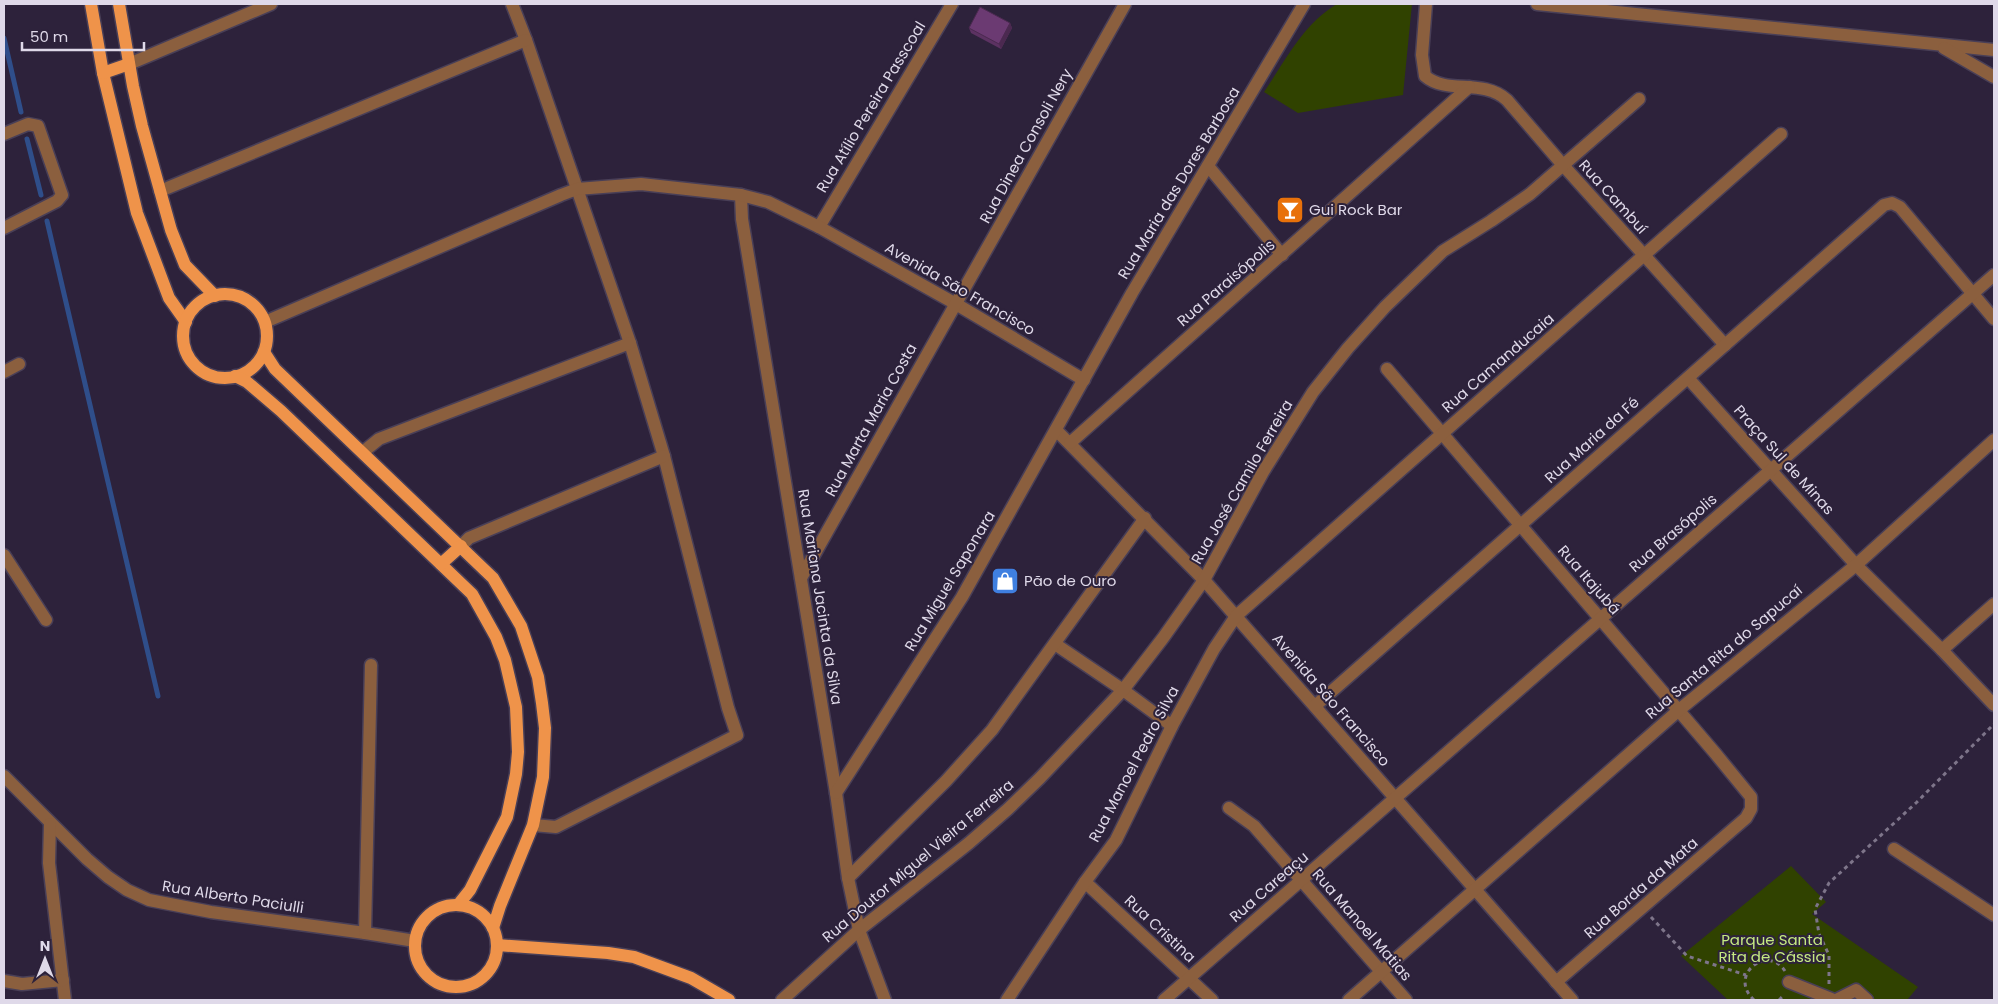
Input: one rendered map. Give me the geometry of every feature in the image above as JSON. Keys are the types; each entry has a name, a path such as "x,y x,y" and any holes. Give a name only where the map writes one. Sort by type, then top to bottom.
{"main road":[{"path":"92,4 102,73 137,213 169,298 186,322"},
{"path":"119,4 142,126 171,230 184,264 215,296"},
{"path":"102,73 129,64"},
{"path":"215,296 235,296 245,299 260,313 265,322 267,332 264,352 253,368 235,376 215,376 197,367 191,360 185,346 184,331 186,322 197,305 215,296"},
{"path":"264,352 275,369 494,578 509,602 527,643 538,677 545,728 545,752 539,801 533,825 493,928"},
{"path":"235,376 247,382 281,411 472,594 496,637 511,683 518,729 516,774 507,817 470,890 458,905"},
{"path":"441,564 461,546"},
{"path":"458,905 475,909 482,914 493,928 497,945 496,956 483,977 469,985 449,987 439,984 422,971 414,952 414,942 417,931 429,914 438,909 458,905"},
{"path":"497,945 608,953 634,958 691,978 729,1000"}],"street":[{"path":"129,64 271,4"},
{"path":"512,4 578,189 630,343 664,456 728,708 737,736 556,826 533,825"},
{"name":"Rua Atílio Pereira Passcoal","path":"819,227 952,4"},
{"name":"Rua Dinea Consoli Nery","path":"956,304 1125,4"},
{"name":"Rua Maria das Dores Barbosa","path":"1084,380 1137,285 1304,4"},
{"name":"Rua Cambuí","path":"1426,4 1422,55 1425,76 1431,82 1486,88 1502,94 1562,164 1725,345"},
{"path":"1537,4 1994,50"},
{"path":"160,191 526,40"},
{"path":"1940,45 1994,77"},
{"name":"Rua Paraisópolis","path":"1070,443 1469,87"},
{"name":"Rua José Camilo Ferreira","path":"1204,580 1288,429 1313,392 1348,348 1385,307 1443,251 1514,206 1639,99"},
{"path":"4,134 28,124 35,125 40,129 62,195 57,202 4,228"},
{"name":"Rua Camanducaia","path":"1236,616 1781,134"},
{"path":"1208,166 1282,255"},
{"name":"Avenida São Francisco","path":"265,322 578,189 641,184 741,195 768,202 819,227 956,304 1084,380"},
{"name":"Rua Mariana Jacinta da Silva","path":"741,195 744,229 836,793 848,878 859,930 885,1000"},
{"name":"Rua Maria da Fé","path":"1315,706 1884,205 1892,202 1900,207 1972,294"},
{"name":"Rua Brasópolis","path":"1395,798 1994,276"},
{"path":"1972,294 1994,319"},
{"name":"Rua Marta Maria Costa","path":"801,578 956,304"},
{"path":"363,452 379,439 630,343"},
{"path":"4,372 18,364"},
{"name":"Rua Itajubá","path":"1387,369 1679,710 1751,797 1751,809 1746,818"},
{"name":"Praça Sul de Minas","path":"1688,378 1856,564 1942,650 1994,706"},
{"name":"Rua Miguel Saponara","path":"836,793 962,597 1084,380"},
{"name":"Avenida São Francisco","path":"1056,430 1145,518 1204,580 1572,1000"},
{"name":"Rua Santa Rita do Sapucaí","path":"1349,1000 1679,710 1856,564 1994,440"},
{"path":"461,546 470,538 664,456"},
{"path":"848,878 946,781 986,736 1055,644 1145,518"},
{"path":"4,555 46,620"},
{"name":"Rua Doutor Miguel Vieira Ferreira","path":"782,1000 859,930 969,843 1040,778 1123,690 1204,580"},
{"path":"1942,650 1994,604"},
{"name":"Rua Manoel Pedro Silva","path":"1007,1000 1085,882 1116,840 1172,726 1214,648 1236,616"},
{"path":"1055,644 1172,726"},
{"path":"365,933 370,665"},
{"name":"Rua Alberto Paciulli","path":"4,776 50,824 108,877 127,890 149,900 202,911 365,933 414,942"},
{"name":"Rua Careaçu","path":"1164,1000 1395,798"},
{"name":"Rua Manoel Matias","path":"1229,808 1254,826 1406,1000"},
{"name":"Rua Borda da Mata","path":"1556,982 1746,818"},
{"path":"50,824 49,864 66,1000"},
{"path":"1894,849 1994,915"},
{"name":"Rua Cristina","path":"1085,882 1212,1000"},
{"path":"4,981 22,984 63,980"},
{"path":"1789,982 1835,1000 1856,990 1867,1000"}],"path":[{"path":"1643,908 1687,956 1746,975"},
{"path":"1754,1000 1746,989 1746,975 1754,965 1767,961 1776,962 1787,974 1789,982 1787,991 1779,1000"}],"green space":[{"path":"1337,4 1412,4 1403,95 1298,113 1264,92 1305,32 1325,12"},
{"name":"Parque Santa Rita de Cássia","path":"1791,866 1826,902 1812,914 1918,987 1907,1000 1728,1000 1681,956"}],"building":[{"path":"980,7 1010,23 999,44 969,28"}],"waterway":[{"path":"4,38 21,112"},
{"path":"27,139 41,195"},
{"path":"47,221 158,696"}],"place":[{"name":"Gui Rock Bar","path":"1290,210"},
{"name":"Pão de Ouro","path":"1005,581"}]}
